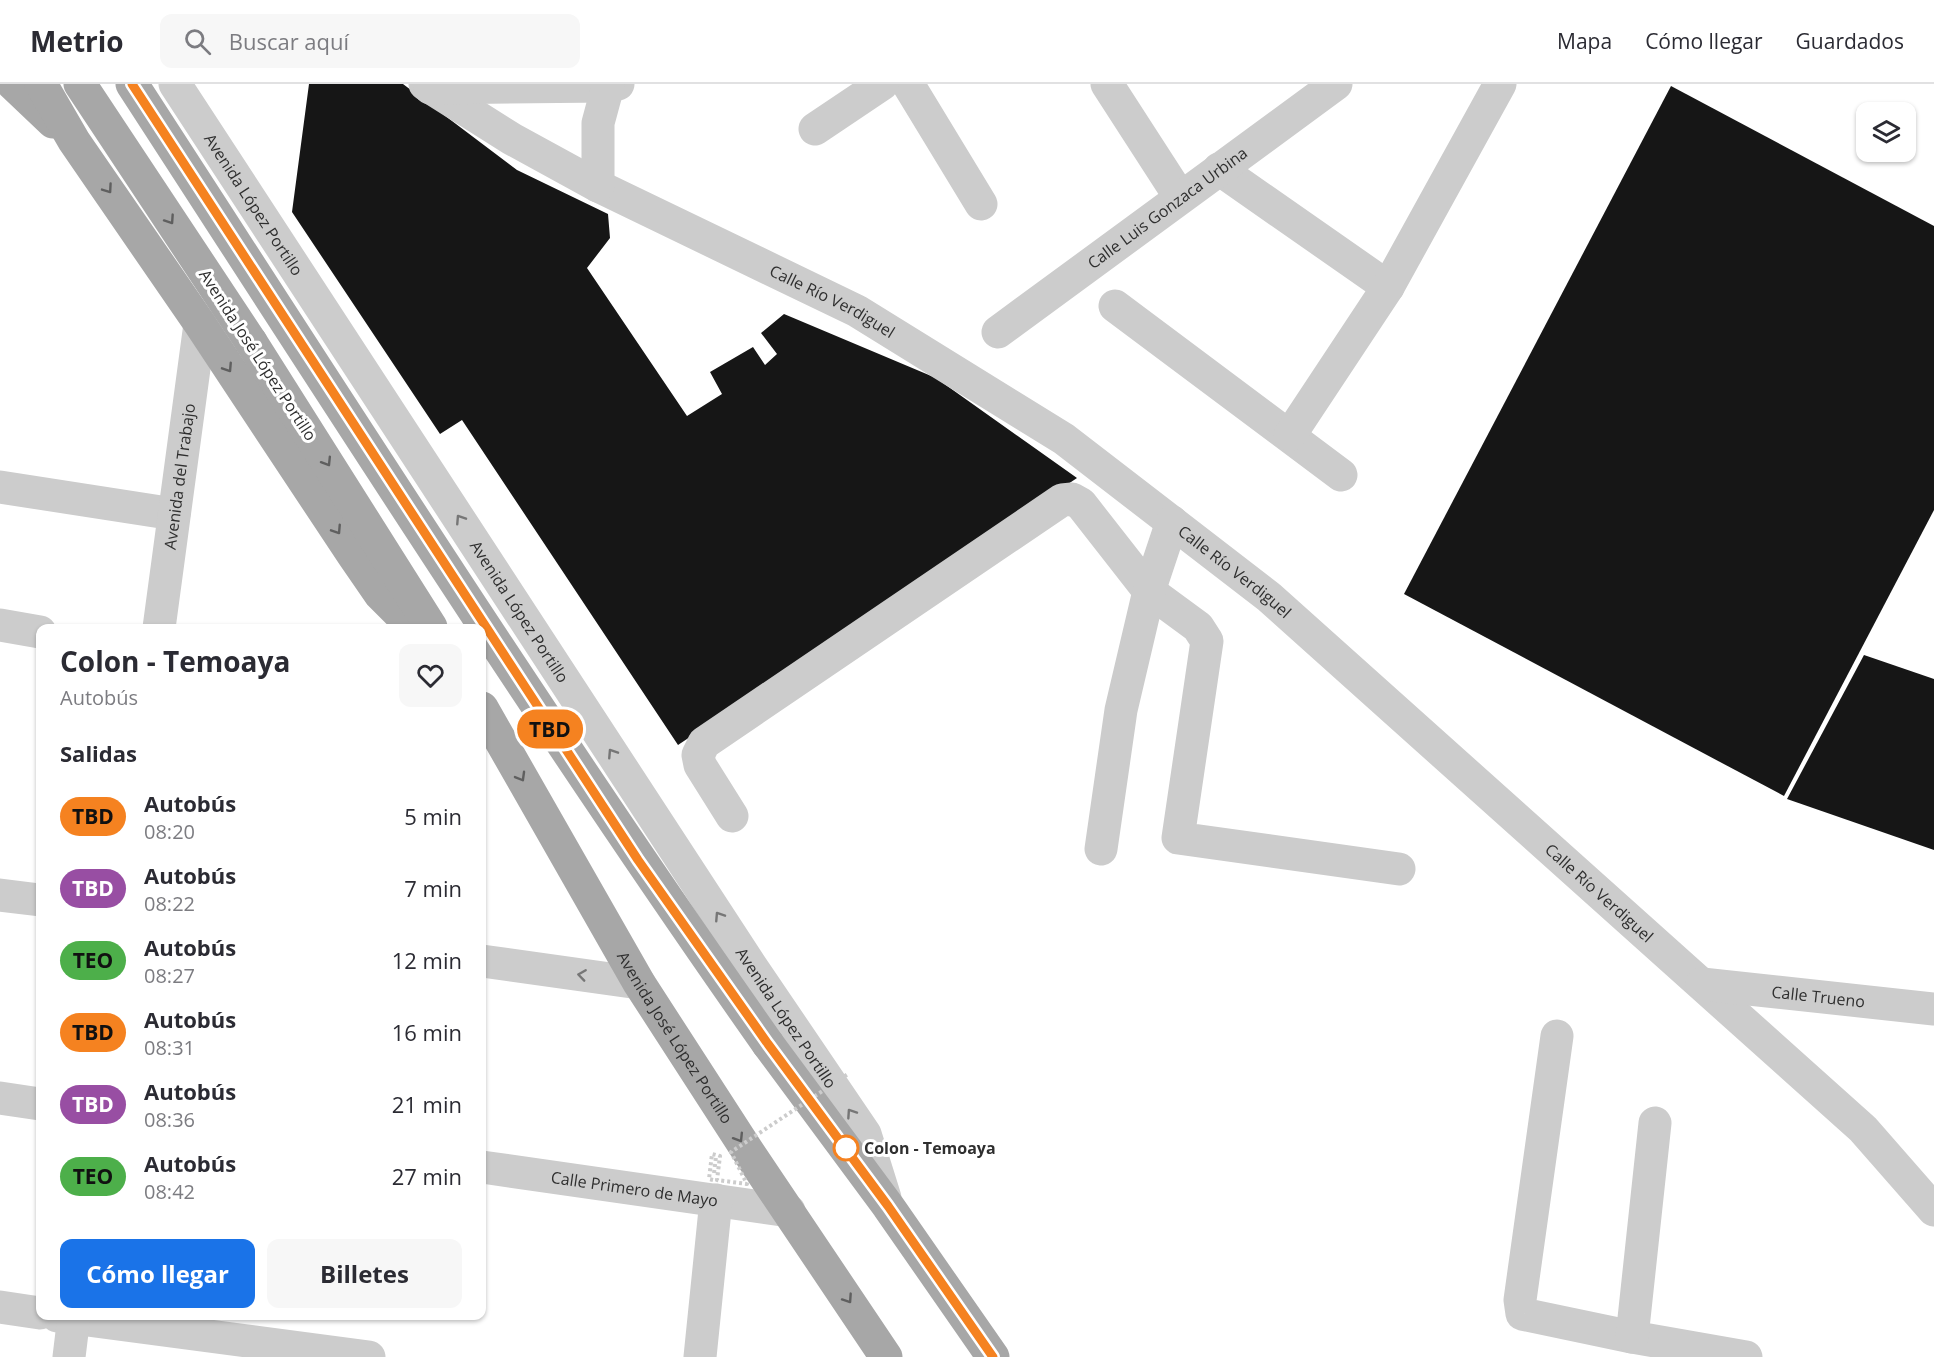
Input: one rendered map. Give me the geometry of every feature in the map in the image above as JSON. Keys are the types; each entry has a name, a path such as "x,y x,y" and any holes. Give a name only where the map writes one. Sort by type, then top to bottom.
{"main road":[{"path":"13,84 74,141"},
{"path":"41,84 74,141 200,324 380,594 410,624"},
{"name":"Avenida José López Portillo","path":"80,84 251,342 429,624"},
{"path":"132,84 482,624"},
{"path":"486,629 638,860 768,1044 888,1206 993,1357"},
{"name":"Avenida José López Portillo","path":"486,715 639,982 747,1150 886,1357"}],"street":[{"name":"Avenida López Portillo","path":"175,84 751,966 865,1134 888,1206"},
{"path":"814,129 882,84"},
{"path":"908,84 981,204"},
{"path":"1107,84 1180,197"},
{"name":"Calle Luis Gonzaca Urbina","path":"998,332 1336,84"},
{"path":"1290,435 1388,287 1500,84"},
{"path":"428,86 613,85 598,123 598,186"},
{"name":"Calle Río Verdiguel","path":"428,86 512,139 598,186 857,311 1064,439 1269,597 1863,1129 1934,1210"},
{"path":"1219,169 1388,287"},
{"path":"1115,306 1341,475"},
{"name":"Avenida del Trabajo","path":"160,624 200,324"},
{"path":"0,487 174,514"},
{"path":"732,816 700,765 698,755 704,743 1062,500 1072,500 1081,504 1149,591 1198,627 1207,641 1179,838 1399,869"},
{"path":"1101,849 1121,710 1149,591 1172,522"},
{"path":"0,626 36,631"},
{"path":"0,895 36,900"},
{"path":"486,962 639,982"},
{"name":"Calle Trueno","path":"1702,984 1934,1009"},
{"path":"1557,1036 1520,1300 1522,1314 1632,1338 1746,1357"},
{"path":"0,1098 36,1103"},
{"path":"1632,1338 1655,1123"},
{"name":"Calle Primero de Mayo","path":"486,1167 715,1190 789,1211"},
{"path":"700,1357 715,1190"},
{"path":"0,1307 36,1312"},
{"path":"68,1320 69,1357"},
{"path":"97,1320 369,1357"}],"path":[{"path":"715,1190 709,1179 712,1154 720,1156 717,1180 747,1184 731,1152 848,1074"}],"building":[{"path":"309,84 403,84 517,170 608,214 610,238 587,268 687,416 722,394 710,372 753,347 765,365 777,354 761,333 784,314 936,378 1077,478 678,745 462,420 440,434 292,212"},
{"path":"1671,86 1934,226 1934,510 1784,796 1404,594"},
{"path":"1864,655 1934,679 1934,850 1787,799"}],"bus line":[{"name":"TBD","path":"132,84 482,624"},
{"name":"TBD","path":"486,629 638,860 768,1044 888,1206 993,1357"}],"place":[{"name":"Colon - Temoaya","path":"846,1148"}]}
